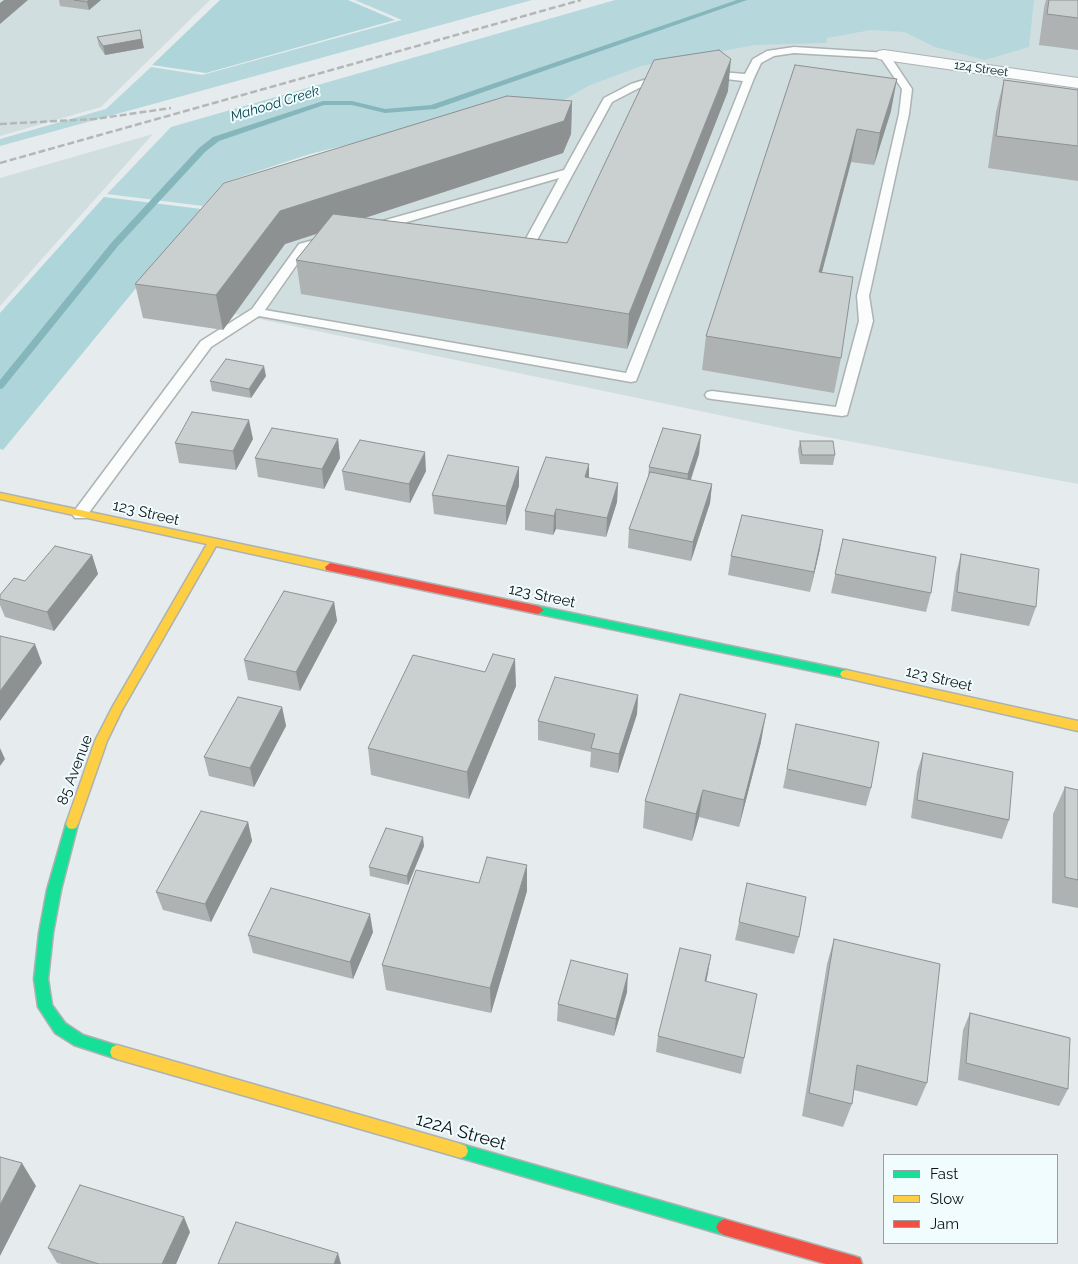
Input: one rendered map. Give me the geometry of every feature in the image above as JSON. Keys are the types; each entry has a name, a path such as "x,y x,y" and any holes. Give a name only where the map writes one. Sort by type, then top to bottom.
{"street":[{"name":"124 Street","path":"884,55 1078,83"},
{"name":"123 Street","path":"0,496 213,543 833,671 1078,726"},
{"name":"85 Avenue","path":"60,1028 45,1007 41,979 46,933 54,890 76,810 101,742 117,709 213,543"},
{"name":"122A Street","path":"60,1028 80,1040 105,1049 854,1264"}],"lane":[{"path":"257,312 631,378 757,61 763,56 780,51 808,50 884,55 908,89 863,296 866,321 842,412 712,395"},
{"path":"700,73 749,78"},
{"path":"507,247 526,250 608,100 635,86 671,74"},
{"path":"357,232 568,172"},
{"path":"376,226 404,231"},
{"path":"80,514 206,344 257,312 303,247 339,237"}],"shaded area":[{"path":"0,0 210,0 101,107 0,136"},
{"path":"220,0 348,0 395,20 206,73 152,65"},
{"path":"355,0 532,0 0,146 0,139 106,109 151,67 202,75 402,20"},
{"path":"615,0 1034,0 1029,47 985,60 935,47 904,32 871,30 827,38 826,43 755,45 641,66 588,86 528,121 469,114 310,154 225,182 203,206 107,194 171,127"},
{"path":"792,0 1078,0 1078,484 805,433 154,297 252,177"},
{"path":"153,134 0,306 0,178"},
{"path":"104,197 201,209 3,450 0,449 0,313"}],"building":[{"path":"1049,0 1078,0 1078,18 1047,14"},
{"path":"140,30 142,39 103,46 97,37"},
{"path":"719,50 731,59 629,314 296,260 333,214 567,243 654,60"},
{"path":"795,65 897,79 880,133 857,129 819,272 853,277 841,358 706,336"},
{"path":"1004,80 1078,90 1078,146 996,136"},
{"path":"507,96 572,101 564,121 280,211 216,295 135,284 224,183"},
{"path":"226,359 264,366 249,389 210,381"},
{"path":"192,412 249,420 233,451 175,443"},
{"path":"272,428 338,439 322,469 255,458"},
{"path":"663,428 701,435 688,474 649,467"},
{"path":"360,440 425,452 409,484 342,471"},
{"path":"800,441 833,441 835,455 802,455"},
{"path":"448,455 519,467 506,506 432,495"},
{"path":"546,457 589,464 585,477 618,483 607,518 556,509 554,516 525,511"},
{"path":"650,472 712,484 693,542 629,529"},
{"path":"742,515 823,530 814,572 731,556"},
{"path":"843,539 936,557 931,593 835,574"},
{"path":"55,546 92,555 47,612 0,599 0,595 14,578 25,581"},
{"path":"961,554 1039,569 1036,607 957,592"},
{"path":"284,591 334,602 296,672 244,660"},
{"path":"0,636 35,644 0,691"},
{"path":"493,654 515,659 467,772 368,748 413,655 485,672"},
{"path":"555,677 638,695 619,754 591,748 595,734 538,721"},
{"path":"680,694 766,714 744,800 703,790 696,814 645,801"},
{"path":"238,697 282,707 250,768 204,757"},
{"path":"796,724 879,742 871,788 787,769"},
{"path":"923,753 1013,772 1009,820 917,800"},
{"path":"1065,787 1078,790 1078,880 1065,877"},
{"path":"201,811 248,822 205,904 156,892"},
{"path":"386,828 423,837 407,876 369,867"},
{"path":"487,857 527,865 490,988 382,965 416,870 479,883"},
{"path":"747,883 806,897 799,937 739,922"},
{"path":"271,888 370,914 350,962 248,935"},
{"path":"834,939 940,964 927,1083 857,1065 852,1104 809,1093"},
{"path":"680,948 711,955 705,981 757,994 744,1058 658,1036"},
{"path":"571,960 628,974 616,1019 558,1004"},
{"path":"970,1013 1070,1038 1068,1089 966,1063"},
{"path":"0,1157 22,1163 0,1205"},
{"path":"80,1185 184,1217 162,1264 99,1264 48,1248"},
{"path":"236,1222 338,1253 334,1264 218,1264"}],"waterway":[{"name":"Mahood Creek","path":"0,386 115,244 202,150 216,139 323,103 352,103 385,111 432,107 744,0"}],"railway":[{"path":"0,163 581,0"},
{"path":"0,124 95,119 171,108"}],"traffic: fast":[{"path":"538,610 846,674"},
{"path":"72,824 54,890 46,933 41,979 45,1007 60,1028 79,1040 117,1052"},
{"path":"461,1151 724,1227"}],"traffic: slow":[{"path":"0,496 330,567"},
{"path":"72,824 101,741 117,709 213,543"},
{"path":"846,674 1078,726"},
{"path":"117,1052 461,1151"}],"traffic: jam":[{"path":"330,567 538,610"},
{"path":"724,1227 854,1264"}]}
